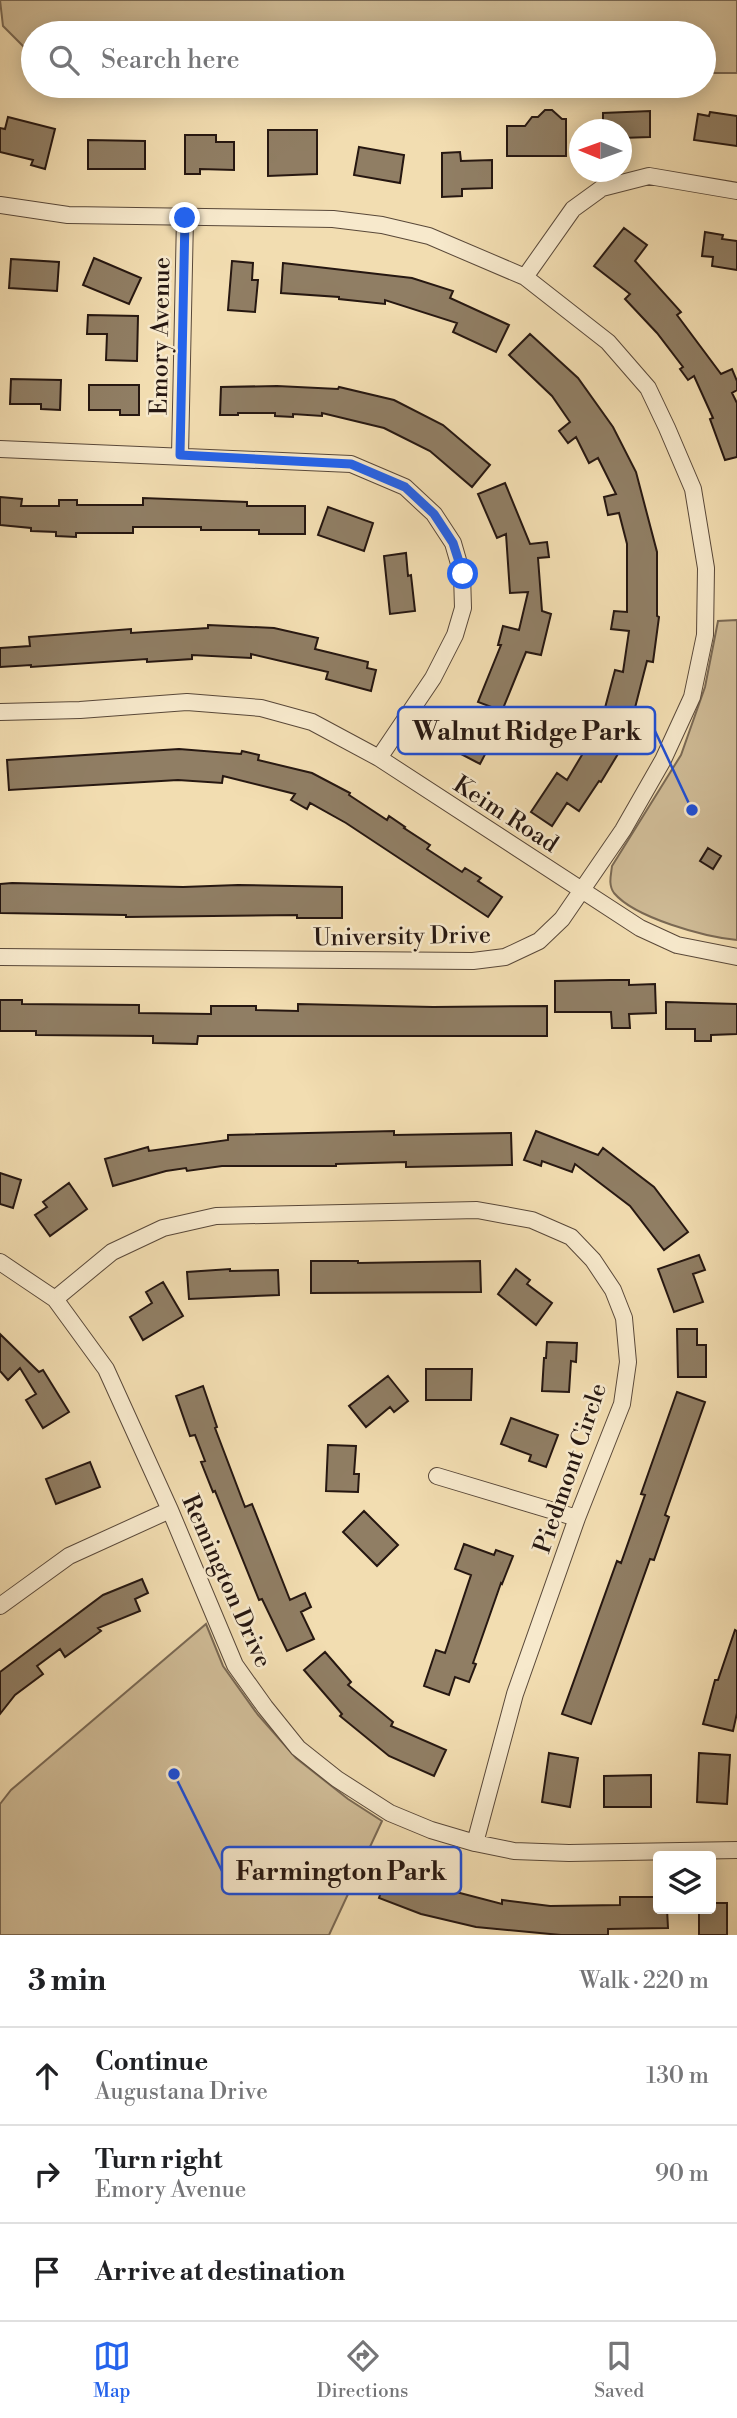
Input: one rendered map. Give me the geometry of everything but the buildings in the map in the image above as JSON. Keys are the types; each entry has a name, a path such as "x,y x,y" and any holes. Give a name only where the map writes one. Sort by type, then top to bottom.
{"street":[{"path":"525,277 573,209 602,188 649,176 737,191"},
{"name":"University Drive","path":"0,205 68,215 332,219 382,225 445,242 525,277 608,342 648,388 693,489 706,568 705,635 692,697 657,772 623,830 562,919 538,941 505,957 473,961 215,961 0,957"},
{"name":"Emory Avenue","path":"180,455 185,218"},
{"path":"0,449 351,464 405,487 434,514 453,543 463,574 464,593 460,621 433,678 379,758"},
{"name":"Keim Road","path":"0,712 80,710 187,702 261,708 312,722 379,758 640,928 677,945 737,957"},
{"name":"Piedmont Circle","path":"55,1299 112,1252 163,1228 216,1216 477,1210 532,1220 571,1237 593,1260 613,1290 624,1318 628,1362 622,1404 577,1518 515,1694 475,1843"},
{"name":"Remington Drive","path":"0,1262 55,1299 106,1369 170,1510 235,1665 298,1748 337,1779 390,1813 431,1830 475,1843 514,1850 569,1853 737,1850"},
{"path":"437,1476 577,1518"},
{"path":"0,1606 69,1556 170,1510"}],"shaded area":[{"path":"0,0 737,0 737,73 716,73 716,21 21,21 21,44 3,26"},
{"path":"737,620 737,940 707,935 654,918 624,902 614,893 610,880 612,866 681,755 705,687 718,621"},
{"path":"206,1624 223,1666 258,1715 296,1758 348,1799 382,1821 329,1935 0,1935 0,1804 11,1790"}],"place":[{"name":"Walnut Ridge Park","path":"692,810"},
{"name":"Farmington Park","path":"174,1774"}],"route":[{"path":"185,218 180,455 351,464 405,487 434,514 453,543 463,574"}]}
